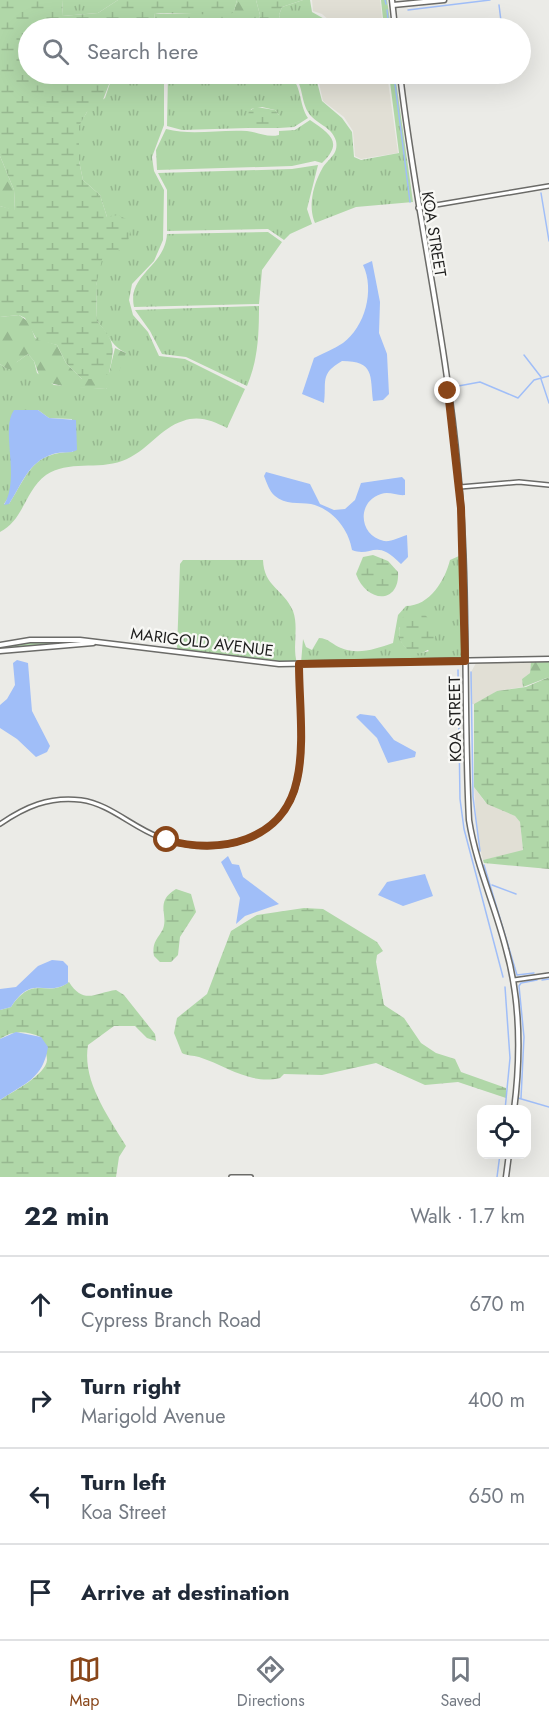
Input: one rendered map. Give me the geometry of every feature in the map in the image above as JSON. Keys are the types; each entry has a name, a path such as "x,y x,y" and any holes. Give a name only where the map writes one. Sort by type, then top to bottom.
{"main road":[{"path":"394,18 392,3 444,0"},
{"name":"KOA STREET","path":"401,84 418,208 448,391 460,487 468,800 472,838 514,980 519,1046 514,1105"},
{"name":"MARIGOLD AVENUE","path":"0,645 55,639 103,643 252,663 549,659"},
{"name":"MARIGOLD AVENUE","path":"0,651 103,643"},
{"path":"506,1177 508,1159"}],"street":[{"path":"418,208 549,186"},
{"path":"460,487 519,482 549,485"},
{"path":"0,824 33,804 68,799 96,804 155,836 183,844 223,846 257,835 280,816 297,783 299,664"},
{"path":"514,980 549,975"},
{"path":"231,1177 251,1177"}],"shaded area":[{"path":"312,0 380,0 382,18 327,18 313,11"},
{"path":"319,84 388,84 398,153 361,159 355,156 353,131 344,117 323,101"},
{"path":"531,661 530,673 522,679 523,687 497,691 477,704 471,704 470,674 476,663"},
{"path":"474,787 485,802 515,816 520,822 523,851 483,860 478,841"}],"green space":[{"path":"0,0 63,0 62,16 98,13 118,0 237,0 234,11 230,15 155,13 154,18 18,18 18,84 109,84 99,110 87,112 79,126 79,161 83,180 100,195 107,217 118,215 126,219 130,232 127,246 118,251 104,251 96,286 97,321 110,339 113,350 109,373 101,379 82,379 66,363 57,345 37,340 25,318 19,315 0,317 0,206 15,210 14,190 0,156"},
{"path":"63,0 118,0 98,13 62,16"},
{"path":"237,0 256,0 260,18 154,18 155,13 196,14 234,11"},
{"path":"256,0 303,0 282,7 280,18 260,18"},
{"path":"310,0 312,12 323,18 280,18 282,7"},
{"path":"381,0 387,0 390,18 383,18"},
{"path":"110,84 164,84 164,125 152,157 154,171 164,190 163,240 154,261 132,284 129,300 133,315 148,332 159,356 185,359 245,389 227,428 206,420 189,419 167,429 139,452 122,461 113,464 73,466 55,470 46,475 33,489 20,513 8,527 0,532 0,364 7,369 28,354 34,361 37,373 54,385 106,389 126,353 113,343 97,321 96,286 107,217 100,195 83,180 79,161 79,125 87,112 105,98","holes":["38,410 49,418 72,419 73,452 59,453 40,461 27,474 9,504 4,504 12,492 12,481"]},
{"path":"168,84 296,84 308,118 294,127 279,128 279,115 275,110 262,107 251,109 248,128 182,130 167,126"},
{"path":"298,84 318,84 322,101 342,118 352,132 354,157 361,160 399,153 390,84 396,84 413,202 356,207 315,223 312,210 314,189 322,169 336,150 336,141 331,132 308,112"},
{"path":"256,107 275,110 279,115 279,128 248,128 246,123 249,111"},
{"path":"310,120 332,139 332,149 322,163 315,161 292,166 157,170 156,150 166,129 186,132 247,131 275,136 279,135 279,131 295,130"},
{"path":"0,156 14,190 15,211 0,206"},
{"path":"318,165 307,209 312,224 290,234 284,240 268,229 167,231 167,190 158,173 292,169"},
{"path":"268,232 282,242 262,270 259,304 134,307 133,296 136,286 160,255 167,234"},
{"path":"259,306 254,367 247,386 186,357 162,354 150,331 135,310"},
{"path":"19,315 29,322 35,338 57,345 66,363 82,379 109,373 115,348 126,353 118,375 106,389 67,387 41,381 34,361 28,354 17,362 14,369 7,369 0,364 0,317"},
{"path":"373,555 388,561 398,572 394,590 388,595 375,595 367,591 356,574 363,557"},
{"path":"459,556 462,660 301,663 303,639 306,647 312,650 319,638 354,651 374,649 393,643 398,615 406,606 415,605 429,597 444,576 450,560","holes":["399,627 429,651 416,652 406,648 401,640"]},
{"path":"183,560 263,560 270,582 289,603 295,617 297,663 279,663 177,650 180,564"},
{"path":"414,610 422,611 436,628 434,641 428,649 421,653 413,653 406,648 401,641 399,631 402,618"},
{"path":"55,640 88,642 0,650 0,646"},
{"path":"549,660 549,677 523,687 522,679 530,673 531,661"},
{"path":"549,677 549,869 484,863 483,860 523,850 520,822 515,816 487,804 474,787 474,704 497,691 526,687"},
{"path":"176,889 191,894 196,912 180,937 178,955 171,962 160,962 154,956 154,944 163,929 166,899"},
{"path":"304,908 323,909 377,942 383,951 377,955 376,962 384,1005 404,1018 421,1043 436,1053 455,1059 461,1072 506,1088 506,1098 458,1082 425,1085 376,1063 322,1075 284,1074 280,1078 259,1079 182,1053 174,1033 177,1018 207,994 231,931 257,915"},
{"path":"69,982 85,996 116,990 124,995 155,1034 156,1041 147,1038 135,1026 114,1026 88,1045 87,1058 93,1085 104,1110 126,1146 119,1157 116,1177 0,1177 0,1100 35,1077 45,1066 47,1060 41,1037 20,1032 0,1039 0,1010 11,1007 27,991 61,987"}],"water":[{"path":"372,261 380,302 379,333 387,354 389,394 383,400 373,401 371,377 366,367 342,361 327,374 324,403 302,394 314,358 343,343 357,328 368,296 363,265"},
{"path":"14,410 38,410 49,418 76,420 77,450 53,454 37,462 26,475 9,504 4,505 11,481 9,429 10,418"},
{"path":"266,472 310,484 320,504 334,510 345,509 355,500 361,483 402,477 405,480 405,495 384,493 373,498 364,511 364,519 369,533 384,541 407,535 408,557 401,564 392,556 379,550 359,552 352,550 344,528 333,515 311,504 279,499 268,487 264,476"},
{"path":"17,660 28,663 32,711 50,746 47,752 36,757 17,739 0,728 0,705 7,699 15,685 13,663"},
{"path":"360,714 375,716 394,740 416,752 415,757 388,763 377,738 356,717"},
{"path":"228,856 232,864 239,865 243,877 279,904 245,916 236,924 240,898 221,862"},
{"path":"425,874 433,896 403,906 378,895 387,882"},
{"path":"52,960 63,961 68,966 68,983 60,987 32,988 19,997 11,1007 0,1010 0,989 16,987 38,966"},
{"path":"16,1032 41,1037 48,1047 46,1058 32,1079 0,1100 0,1039"}],"waterway":[{"path":"385,0 386,4"},
{"path":"408,10 490,0"},
{"path":"499,5 501,18"},
{"path":"387,10 388,18"},
{"path":"395,84 410,202"},
{"path":"541,193 549,241"},
{"path":"524,355 541,377"},
{"path":"453,387 480,382 518,398 534,380 549,376"},
{"path":"541,379 549,403"},
{"path":"458,670 460,799 464,829 503,977"},
{"path":"471,672 473,797 480,851"},
{"path":"484,865 517,975 534,973"},
{"path":"492,885 516,894"},
{"path":"542,980 549,979"},
{"path":"521,1098 524,1037 519,986 521,983 537,980"},
{"path":"505,987 510,1058 505,1105"},
{"path":"518,1098 549,1107"},
{"path":"497,1177 499,1159"}],"route":[{"path":"167,840 205,846 234,844 261,833 282,813 297,783 299,771 299,664 465,661 461,508 448,391"}]}
